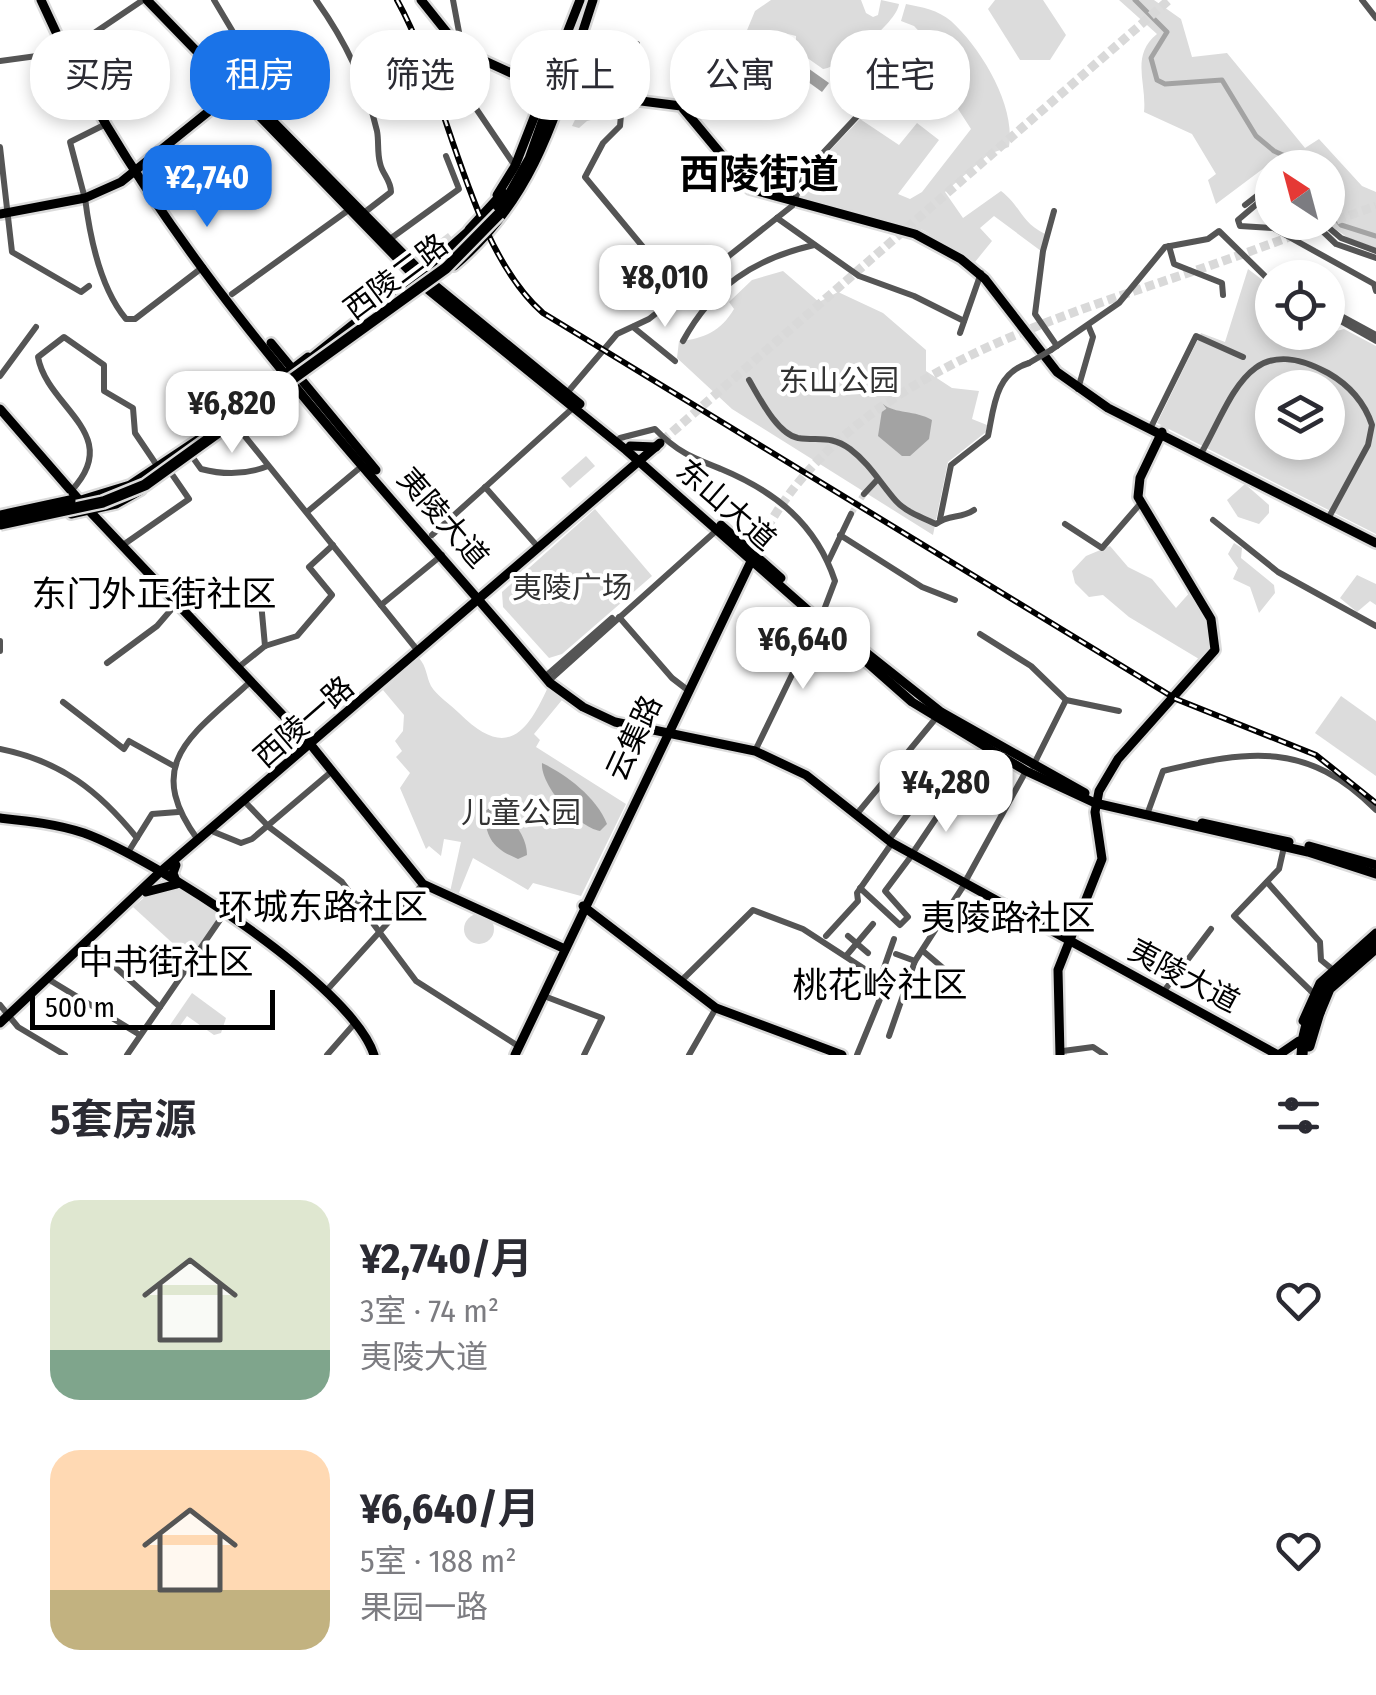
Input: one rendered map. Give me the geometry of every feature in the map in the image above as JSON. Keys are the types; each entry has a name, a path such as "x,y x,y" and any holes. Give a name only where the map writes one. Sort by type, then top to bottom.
{"highway":[{"path":"0,522 89,507 150,477 307,366 446,261 497,213 542,120"},
{"path":"524,189 544,120"},
{"path":"0,522 103,502 145,484 473,244 530,159 544,120"},
{"path":"470,230 498,201 520,163"},
{"path":"307,366 388,301 421,281"},
{"path":"307,366 333,352 421,281"},
{"path":"1306,1022 1316,999 1376,940"},
{"path":"1307,1054 1306,1022 1320,987 1376,940"},
{"path":"1307,1054 1316,1018 1330,989"},
{"path":"1307,1054 1316,999"}],"main road":[{"name":"夷陵大道","path":"43,0 58,30"},
{"name":"东山大道","path":"143,0 190,44"},
{"name":"东山大道","path":"156,0 190,36"},
{"path":"423,0 448,30"},
{"path":"569,30 580,0"},
{"name":"西陵二路","path":"583,30 593,0"},
{"path":"650,103 681,106 742,183 760,194 926,238 980,274 1056,372 1078,388 1376,541"},
{"name":"夷陵大道","path":"102,120 133,170 204,266 363,465 550,676 585,704 616,718 668,731"},
{"name":"夷陵大道","path":"106,120 133,170 292,376 432,534 550,683 615,722 755,749 806,776 891,840 964,883 1280,1055"},
{"path":"4,212 84,197 133,170 196,120"},
{"name":"东山大道","path":"266,120 421,281 620,438 652,472 750,556"},
{"name":"东山大道","path":"269,120 390,238 421,281"},
{"path":"520,163 535,120"},
{"name":"西陵二路","path":"0,522 70,515 132,496 421,281 475,249 524,189 551,120"},
{"name":"西陵二路","path":"0,522 130,485 191,456 421,281 470,230"},
{"path":"1078,388 1376,541"},
{"name":"东山大道","path":"565,396 628,448"},
{"path":"0,412 76,498 89,507 240,666 311,746 422,885"},
{"path":"1062,1054 1063,959 1067,936 1102,859 1098,801 1104,784 1118,758 1216,650 1211,619 1140,504 1140,478 1163,434"},
{"path":"1067,788 1089,792 1104,784 1206,670 1218,648 1216,620 1140,496 1142,481 1163,434"},
{"name":"西陵一路","path":"4,1021 161,875 658,445 628,448"},
{"path":"628,448 630,469 652,472"},
{"name":"东山大道","path":"641,461 936,718 994,752 1123,811 1284,847 1309,849"},
{"name":"西陵一路","path":"175,863 630,469"},
{"path":"120,542 106,516 132,496"},
{"path":"89,507 97,526"},
{"path":"70,515 97,526 176,604 311,746 422,885 562,950"},
{"name":"云集路","path":"668,731 766,528"},
{"name":"云集路","path":"514,1051 750,556"},
{"name":"东山大道","path":"820,617 918,697 1030,769"},
{"path":"1104,784 1104,796 1111,802"},
{"path":"1067,788 1090,805 1099,826"},
{"name":"东山大道","path":"1098,801 1309,849"},
{"path":"1099,826 1110,814 1123,811"},
{"path":"0,818 86,834 177,884 288,957 326,991 374,1052"},
{"path":"1309,849 1376,869"},
{"path":"146,866 175,863 177,884"},
{"path":"144,891 148,879 146,866"},
{"path":"144,891 177,884"},
{"path":"582,907 715,1010"},
{"path":"582,907 715,1010 838,1055"},
{"path":"1063,959 1060,944 1067,936"},
{"path":"1280,1055 1299,1041 1332,969 1376,940"},
{"path":"1330,989 1376,940"},
{"name":"夷陵大道","path":"1083,949 1280,1055"},
{"path":"1063,959 1072,950 1083,949"},
{"name":"云集路","path":"514,1051 562,950"},
{"path":"1299,1041 1307,1054"}],"street":[{"path":"98,30 143,0"},
{"path":"214,0 233,30"},
{"path":"316,0 362,84 378,132 379,160 392,186 365,212"},
{"path":"452,0 460,30"},
{"path":"1362,0 1376,18"},
{"path":"0,60 30,56"},
{"path":"488,120 520,163"},
{"path":"620,120 620,126 604,141 586,177 682,294"},
{"path":"565,396 614,337 682,294 796,201 807,170 854,120"},
{"path":"104,124 70,142 90,234 110,296 126,319 135,318 204,266"},
{"path":"0,147 4,212 12,252 81,292 89,286"},
{"path":"390,238 459,189 446,156"},
{"path":"1245,205 1255,199"},
{"path":"1255,204 1238,220 1240,226 1255,227"},
{"path":"232,294 350,209"},
{"path":"1054,211 1038,281 1036,314 1054,348"},
{"path":"776,218 859,276 964,321"},
{"path":"936,524 942,516 950,464 988,436 988,414 1002,382 1016,367 1054,348 1120,303 1170,246 1208,239 1220,232 1255,266"},
{"path":"1295,240 1374,284 1376,291"},
{"path":"1332,240 1376,254"},
{"path":"1345,240 1376,254"},
{"path":"683,341 709,301 740,274 766,258 815,245"},
{"path":"1170,246 1174,264 1222,283 1223,295"},
{"path":"960,333 980,274"},
{"path":"1345,321 1376,338"},
{"path":"1078,388 1092,337 1088,325"},
{"path":"632,327 674,362"},
{"path":"0,376 36,328"},
{"path":"1151,426 1196,336 1243,357"},
{"path":"76,498 87,472 91,447 79,420 42,378 38,357 64,337 104,365 104,391 133,408 135,433 189,499 120,542"},
{"path":"1202,452 1250,370 1273,358 1303,360 1346,384 1372,425 1368,445 1329,517"},
{"path":"748,380 793,437 833,439 862,460 896,502 936,524"},
{"path":"432,534 574,407"},
{"path":"235,424 418,651"},
{"path":"620,438 655,430 680,455 734,476 804,519 828,563 836,590 755,749"},
{"path":"191,456 201,470 213,472 232,474 268,466"},
{"path":"306,512 363,465"},
{"path":"864,494 877,480"},
{"path":"485,487 538,548"},
{"path":"1065,524 1102,548 1140,504"},
{"path":"936,524 944,518 965,518 974,510"},
{"path":"828,563 851,514"},
{"path":"1213,520 1278,572 1376,626"},
{"path":"550,676 716,530"},
{"path":"840,535 922,587 955,600"},
{"path":"240,666 265,646 297,636 332,595 309,567 333,545"},
{"path":"381,605 442,555"},
{"path":"550,676 678,563"},
{"path":"259,580 265,646"},
{"path":"107,662 157,626 176,604"},
{"path":"620,617 672,678 686,688"},
{"path":"980,634 1031,666 1066,700 1119,711"},
{"path":"0,640 0,651"},
{"path":"198,841 178,812 172,792 175,766 184,743 250,682"},
{"path":"890,1036 915,961 1030,769 1066,700"},
{"path":"63,702 124,750 129,741 175,766"},
{"path":"858,813 936,718"},
{"path":"0,749 46,761 79,778 108,802 137,838"},
{"path":"860,888 900,925 908,917 885,891 949,798 994,752"},
{"path":"1148,812 1163,771 1213,757 1258,758 1272,754 1312,762 1350,786 1376,810"},
{"path":"214,832 241,844 269,827 331,772"},
{"path":"826,936 858,901 860,888 930,784 949,798"},
{"path":"247,804 269,827 342,882 416,981 514,1051"},
{"path":"126,855 152,814 178,812"},
{"path":"1284,847 1279,869 1234,916 1316,999"},
{"path":"1267,882 1320,942 1322,960 1332,969"},
{"path":"326,991 422,885"},
{"path":"681,981 753,910 802,929 883,980 907,989"},
{"path":"127,1055 224,914"},
{"path":"846,956 873,924"},
{"path":"1164,991 1211,929"},
{"path":"848,936 854,946 868,954"},
{"path":"856,1055 894,940"},
{"path":"88,943 160,1007"},
{"path":"923,951 944,968"},
{"path":"896,954 915,961"},
{"path":"49,980 140,1036"},
{"path":"543,995 602,1018 584,1055"},
{"path":"0,1006 4,1021 66,1055"},
{"path":"689,1055 715,1010"},
{"path":"327,1055 354,1023"},
{"path":"43,1055 47,1046"},
{"path":"1062,1054 1093,1047 1105,1055"}],"green space":[{"path":"771,0 861,0 866,13 873,17 878,15 881,0 899,4 881,30 830,30 830,66 823,69 810,60 810,30 747,30 755,11"},
{"path":"995,0 1043,0 1066,35 1050,60 1020,60 988,9"},
{"path":"1119,0 1154,0 1181,19 1192,57 1227,53 1305,148 1319,139 1329,150 1255,150 1255,175 1216,204 1208,180 1216,174 1192,134 1144,112 1142,61 1149,42 1157,34"},
{"path":"906,4 941,14 960,30 918,30 901,21"},
{"path":"970,41 1002,96 1010,131 1009,147 989,154 945,192 963,218 1001,191 1045,234 1041,251 994,216 980,228 992,241 975,262 923,230 802,197 810,171 859,120 899,145 917,123 939,140 898,194 910,199 922,192 971,129 965,120 970,120"},
{"path":"575,120 591,120 579,128 572,126"},
{"path":"1345,167 1362,186 1376,192 1376,248 1348,238"},
{"path":"475,215 476,218 422,267 414,259 448,233 452,238"},
{"path":"1248,269 1255,274 1255,350 1345,350 1345,330 1376,346 1376,534 1157,423 1201,333 1225,342"},
{"name":"东山公园","path":"783,271 819,302 838,292 883,313 926,350 926,371 952,388 979,391 972,419 987,425 986,432 948,462 933,535 732,409 677,358 679,341 704,336 717,328 734,309 729,302 752,280"},
{"path":"586,456 595,466 570,488 561,478"},
{"path":"1245,484 1269,505 1269,513 1259,524 1238,517 1227,500"},
{"name":"夷陵广场","path":"595,509 652,576 562,654 549,658 503,607 502,592"},
{"path":"1234,543 1242,548 1241,558 1274,585 1275,593 1259,613 1250,587 1233,579 1238,568 1228,554"},
{"path":"1110,546 1128,567 1152,579 1176,608 1192,590 1210,634 1204,662 1129,617 1103,595 1089,597 1075,583 1072,571 1086,556"},
{"path":"1357,575 1376,584 1376,605 1370,601 1357,612 1340,598"},
{"name":"儿童公园","path":"419,658 437,693 489,735 513,736 522,729 548,687 562,700 534,734 540,740 536,747 626,804 581,896 533,883 528,890 473,858 458,895 450,892 461,842 444,839 441,856 429,846 426,849 400,788 410,773 396,757 402,751 395,741 403,731 404,715 383,690"},
{"path":"1341,696 1376,721 1376,776 1315,733"},
{"path":"175,887 220,916 190,959 133,907 152,891"},
{"path":"479,914 490,918 494,929 490,940 479,944 468,940 464,929 468,918"},
{"path":"192,993 226,1018 221,1033 214,1035 187,1016 177,1030 170,1025"}],"shaded area":[{"path":"810,70 829,83 822,92 810,83"},
{"path":"883,404 932,420 929,439 910,456 902,456 878,436"},
{"path":"542,763 571,780 596,805 607,824 600,831 581,822 562,804 547,782"},
{"path":"491,807 516,826 527,855 518,859 492,842 485,811"}],"waterway":[{"path":"1135,0 1167,32 1151,58 1157,80 1165,84 1222,80 1256,136 1273,150"},
{"path":"1345,226 1376,236"}],"tunnel":[{"path":"577,30 588,0"},
{"path":"662,441 1169,0"},
{"path":"767,528 804,475 850,431 903,393 960,361 1082,309 1376,206"},
{"path":"851,514 864,494"}],"railway":[{"path":"397,0 415,37 495,249 517,284 543,313 1176,699 1316,755 1376,803"}],"district":[{"name":"西陵街道","path":"759,174"},
{"name":"东门外正街社区","path":"154,594"},
{"name":"环城东路社区","path":"323,907"},
{"name":"夷陵路社区","path":"1008,918"},
{"name":"中书街社区","path":"166,962"},
{"name":"桃花岭社区","path":"880,985"}]}
